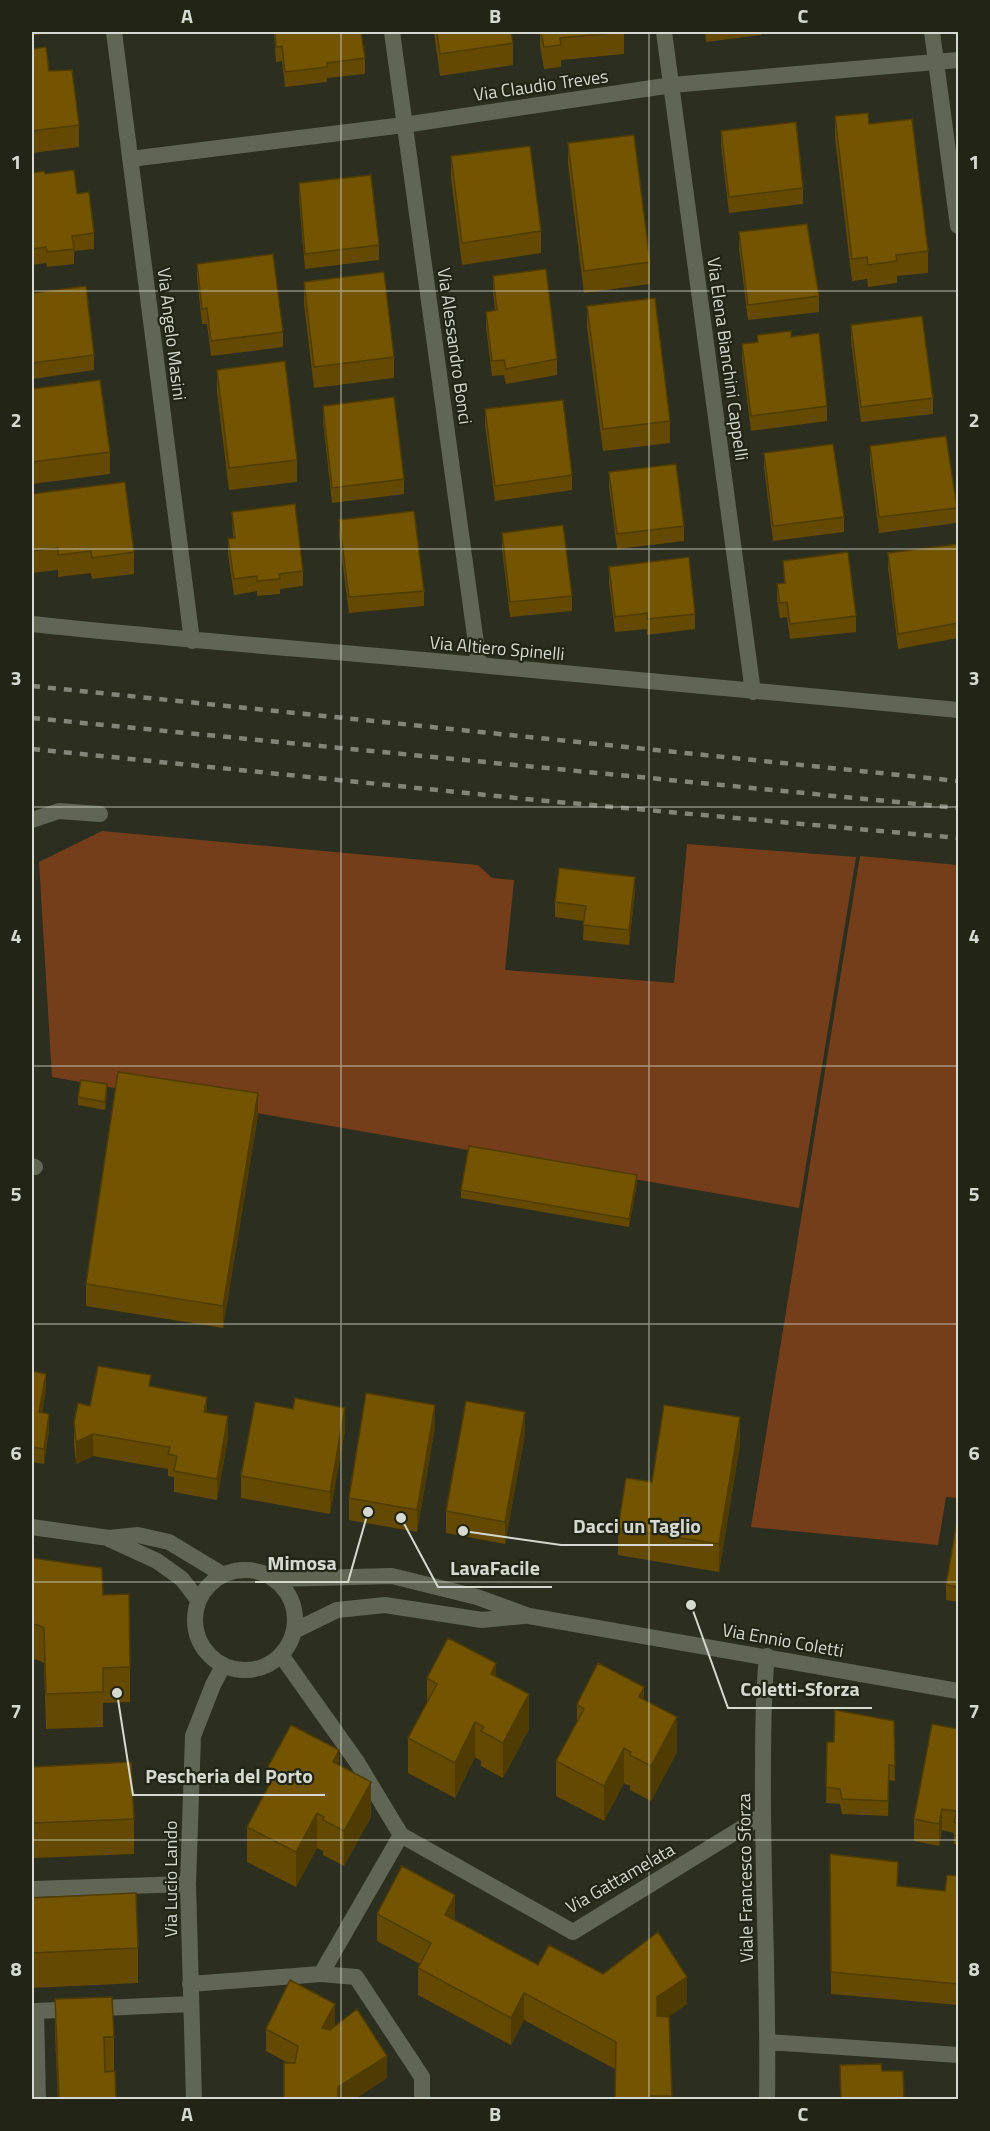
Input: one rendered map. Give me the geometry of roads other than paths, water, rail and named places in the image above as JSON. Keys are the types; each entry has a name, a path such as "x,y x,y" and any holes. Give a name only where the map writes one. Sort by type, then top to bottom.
{"street":[{"name":"Via Angelo Masini","path":"114,32 192,641"},
{"name":"Via Alessandro Bonci","path":"392,32 479,665"},
{"name":"Via Elena Bianchini Cappelli","path":"664,32 753,693"},
{"path":"932,32 958,226"},
{"name":"Via Claudio Treves","path":"130,159 404,125 672,85 958,60"},
{"name":"Via Altiero Spinelli","path":"32,624 192,641 479,665 753,693 958,710"},
{"path":"32,820 59,811 100,814"},
{"path":"32,1527 109,1538 138,1535 169,1542 201,1559 222,1574 212,1581 198,1600 194,1619 197,1638 208,1655 223,1666 238,1670 254,1670 268,1665 289,1645 296,1620 294,1608 290,1597 275,1579"},
{"path":"109,1538 157,1561 182,1579 198,1600"},
{"name":"Via Ennio Coletti","path":"222,1574 240,1569 259,1571 275,1579 392,1576 477,1597 529,1616 958,1691"},
{"name":"Via Ennio Coletti","path":"294,1631 337,1610 385,1605 482,1620 529,1616"},
{"name":"Via Gattamelata","path":"280,1655 357,1762 401,1835 573,1932 763,1815"},
{"name":"Viale Francesco Sforza","path":"766,1656 763,1815 768,2042 767,2100"},
{"name":"Via Lucio Lando","path":"194,2100 188,1884 193,1736 223,1666"},
{"path":"321,1974 401,1835"},
{"path":"32,1888 188,1884"},
{"path":"190,1984 321,1974 356,1977 422,2077 422,2100"},
{"path":"38,2100 34,2011 191,2004"},
{"path":"768,2042 958,2055"}],"railway":[{"path":"32,686 958,781"},
{"path":"32,718 958,808"},
{"path":"32,749 536,800 958,838"}],"place":[{"name":"Mimosa","path":"368,1512"},
{"name":"LavaFacile","path":"401,1518"},
{"name":"Dacci un Taglio","path":"463,1531"},
{"name":"Coletti-Sforza","path":"691,1605"},
{"name":"Pescheria del Porto","path":"117,1693"}]}
